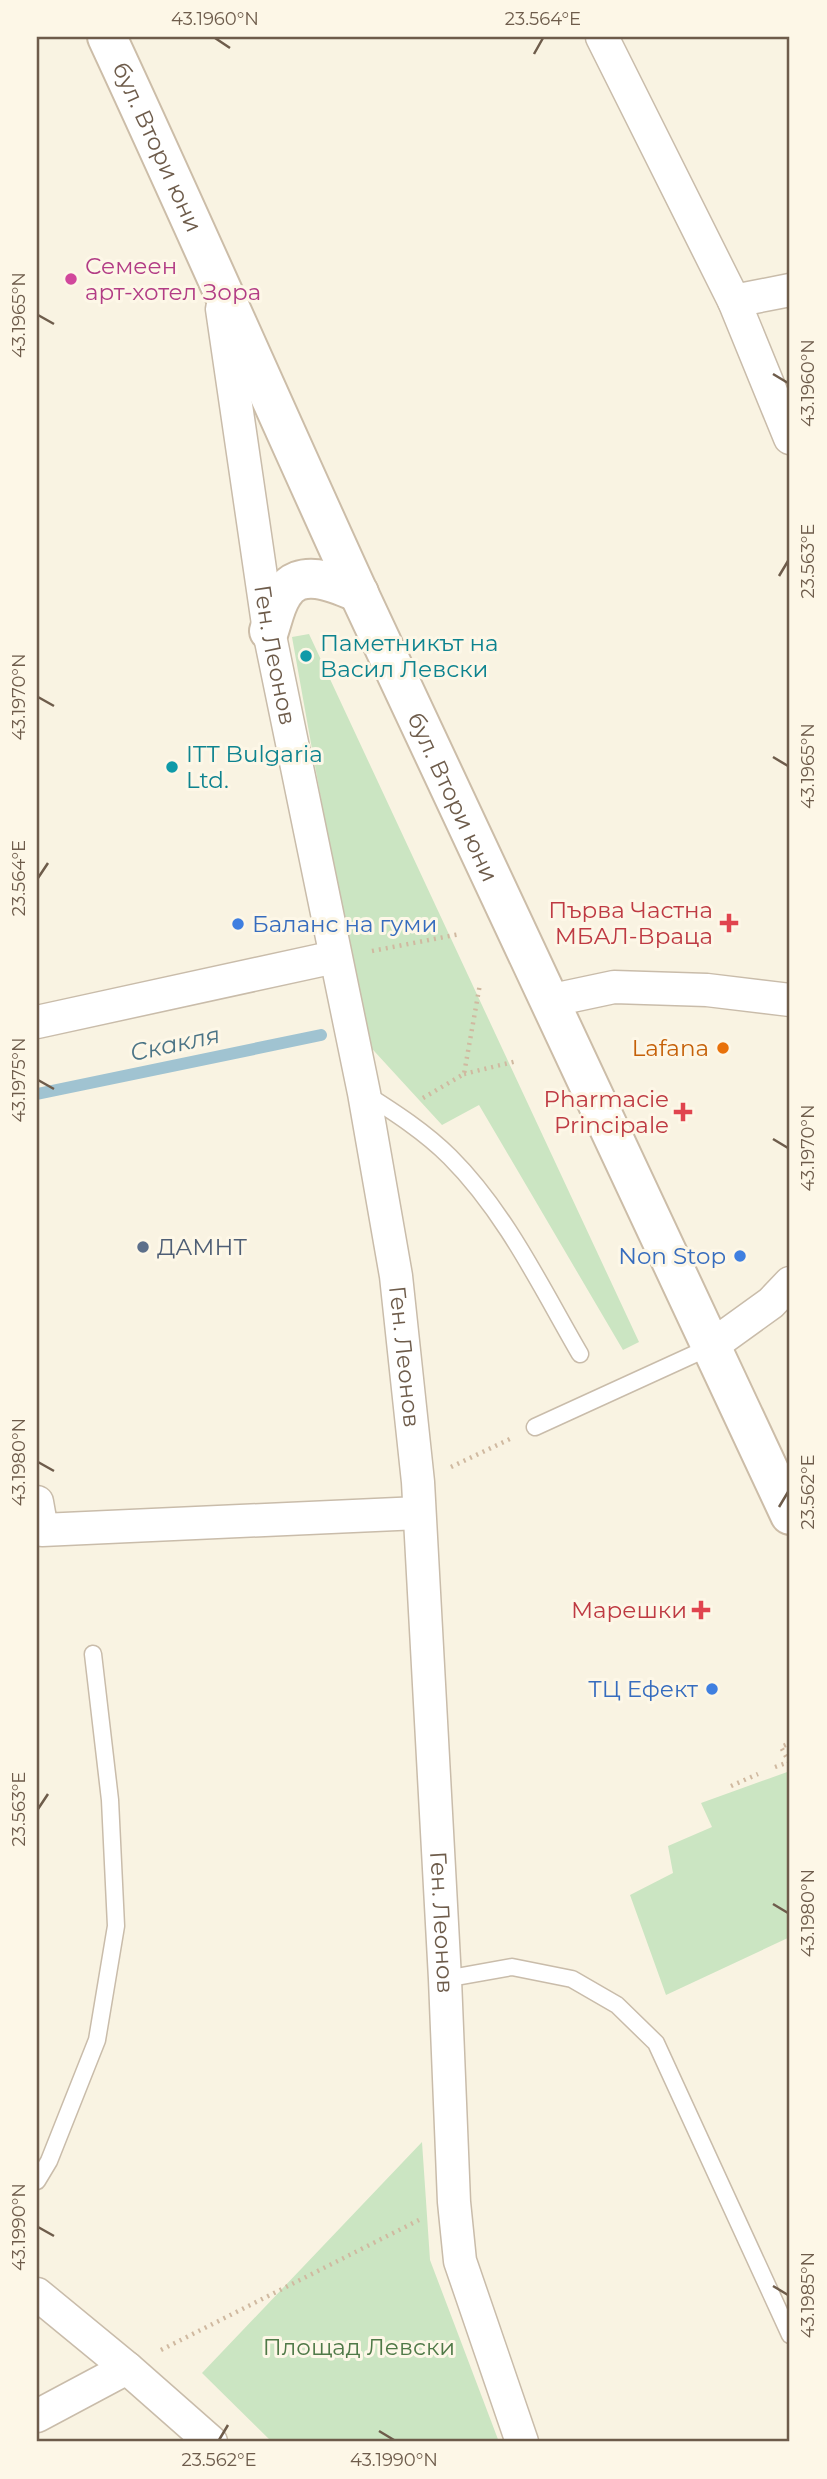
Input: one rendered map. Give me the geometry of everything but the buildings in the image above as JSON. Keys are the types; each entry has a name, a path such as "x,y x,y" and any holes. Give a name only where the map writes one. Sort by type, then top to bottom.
{"street":[{"name":"бул. Втори юни","path":"107,37 359,593 790,1515"},
{"path":"602,37 734,301 790,438"},
{"name":"Ген. Леонов","path":"218,277 269,631 364,1093 396,1276 419,1497 454,2202 460,2261 522,2442"},
{"path":"734,301 790,290"},
{"path":"269,631 283,593 295,581 305,578 319,579 338,583 359,593"},
{"path":"37,1022 335,957"},
{"path":"548,1001 614,987 707,990 790,1000"},
{"path":"710,1347 771,1303 790,1283"},
{"path":"37,1502 42,1530 419,1497"},
{"path":"37,2294 211,2442"},
{"path":"40,2413 127,2368"}],"lane":[{"path":"364,1093 419,1131 450,1157 496,1211 580,1354"},
{"path":"536,1427 710,1347"},
{"path":"37,2181 50,2161 97,2040 116,1926 110,1800 93,1654"},
{"path":"445,1979 512,1967 572,1979 617,2005 656,2043 790,2335"}],"path":[{"path":"335,957 460,934"},
{"path":"464,1074 480,984"},
{"path":"419,1131 423,1098 464,1074 517,1061"},
{"path":"419,1497 536,1427"},
{"path":"775,1767 789,1762 781,1747 790,1743"},
{"path":"731,1786 758,1774"},
{"path":"127,2368 454,2202"}],"green space":[{"path":"309,634 639,1342 623,1350 479,1105 442,1125 364,1040 292,637"},
{"path":"790,1771 790,1937 666,1995 630,1895 673,1873 668,1846 712,1827 701,1803"},
{"name":"Площад Левски","path":"422,2142 430,2260 499,2442 272,2442 202,2373"}],"waterway":[{"name":"Скакля","path":"37,1094 321,1035"}],"place":[{"name":"Семеен арт-хотел Зора","path":"71,279"},
{"name":"Паметникът на Васил Левски","path":"306,656"},
{"name":"ITT Bulgaria Ltd.","path":"172,767"},
{"name":"Първа Частна МБАЛ-Враца","path":"729,923"},
{"name":"Баланс на гуми","path":"238,924"},
{"name":"Lafana","path":"723,1048"},
{"name":"Pharmacie Principale","path":"683,1112"},
{"name":"ДАМНТ","path":"143,1247"},
{"name":"Non Stop","path":"740,1256"},
{"name":"Марешки","path":"701,1610"},
{"name":"ТЦ Ефект","path":"712,1689"}]}
